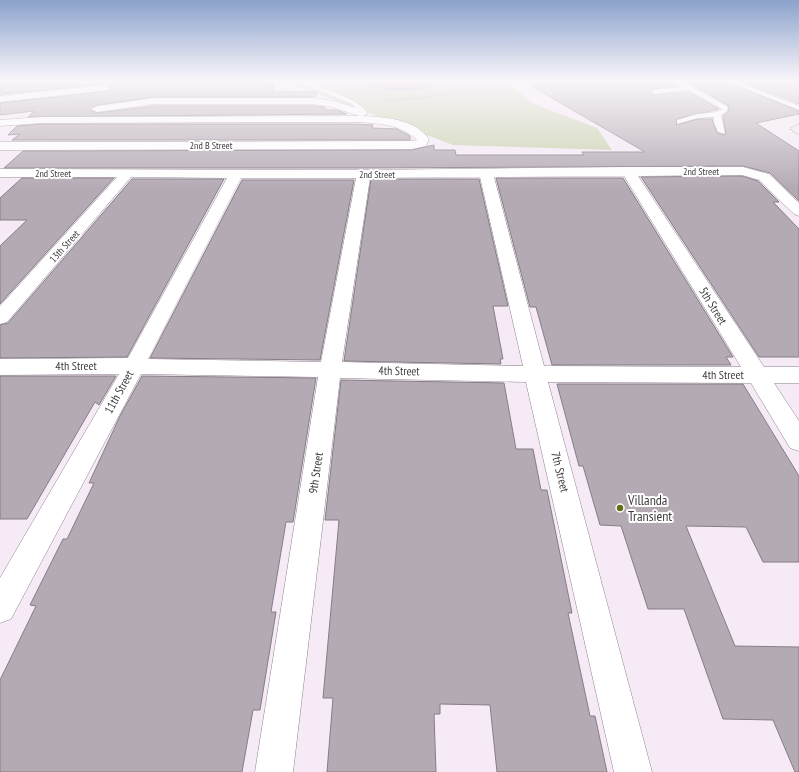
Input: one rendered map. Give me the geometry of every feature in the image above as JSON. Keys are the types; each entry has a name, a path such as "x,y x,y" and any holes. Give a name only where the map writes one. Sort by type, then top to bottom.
{"street":[{"path":"42,120 63,116"},
{"path":"371,116 386,121"},
{"path":"0,123 42,120 386,121"},
{"name":"2nd B Street","path":"0,146 412,145 422,143 423,139 420,135 386,121"},
{"name":"5th Street","path":"628,171 799,441"},
{"name":"2nd Street","path":"0,173 364,174 743,171 764,177 799,211"},
{"path":"0,188 17,173"},
{"name":"13th Street","path":"0,318 128,173"},
{"name":"7th Street","path":"486,173 632,772"},
{"name":"11th Street","path":"0,608 134,366 236,174"},
{"name":"9th Street","path":"274,772 330,370 364,174"},
{"name":"4th Street","path":"0,367 134,366 536,374 799,375"}],"lane":[{"path":"680,122 697,116"},
{"path":"718,116 717,123 722,132"}],"path":[{"path":"799,124 791,128 791,130 799,136"}],"green space":[{"path":"377,116 566,116 597,128 612,150 453,145"}],"building":[{"path":"29,116 131,116 28,117"},
{"path":"583,116 689,116 677,119 676,125 698,119 712,119 717,133 725,135 723,116 789,116 756,123 799,151 799,201 770,173 743,166 4,168 23,151 412,150 434,145 434,150 455,150 456,155 584,155 582,152 645,152"},
{"path":"43,124 352,124 373,125 372,128 397,129 410,136 410,140 12,140 20,134 8,135 17,126"},
{"path":"742,176 758,181 779,202 773,202 799,229 799,357 759,357 641,177"},
{"path":"22,178 114,178 0,304 0,246 27,220 0,220 0,198"},
{"path":"496,178 623,178 733,357 726,357 731,365 552,365 536,307 530,307"},
{"path":"132,179 224,179 127,357 0,358 0,325 8,323"},
{"path":"371,179 479,179 508,306 493,306 503,359 500,359 501,364 344,361"},
{"path":"242,180 354,180 320,360 150,358"},
{"path":"0,376 116,376 99,405 95,402 27,519 0,519"},
{"path":"142,376 316,378 293,522 286,522 271,612 276,612 260,710 253,710 242,772 0,772 0,680 36,606 30,605 63,539 67,539 94,483 89,483 120,416"},
{"path":"341,380 504,383 516,449 533,449 541,490 547,490 572,613 568,613 590,716 595,716 607,772 497,772 490,705 440,704 440,714 434,714 436,772 327,772 333,698 323,698 339,520 325,520"},
{"path":"557,384 743,384 799,476 799,562 763,562 746,527 686,526 735,646 799,647 799,772 795,772 773,720 723,719 684,609 648,609 621,526 600,525 583,466 579,466"}],"place":[{"name":"Villanda Transient","path":"620,508"}]}
